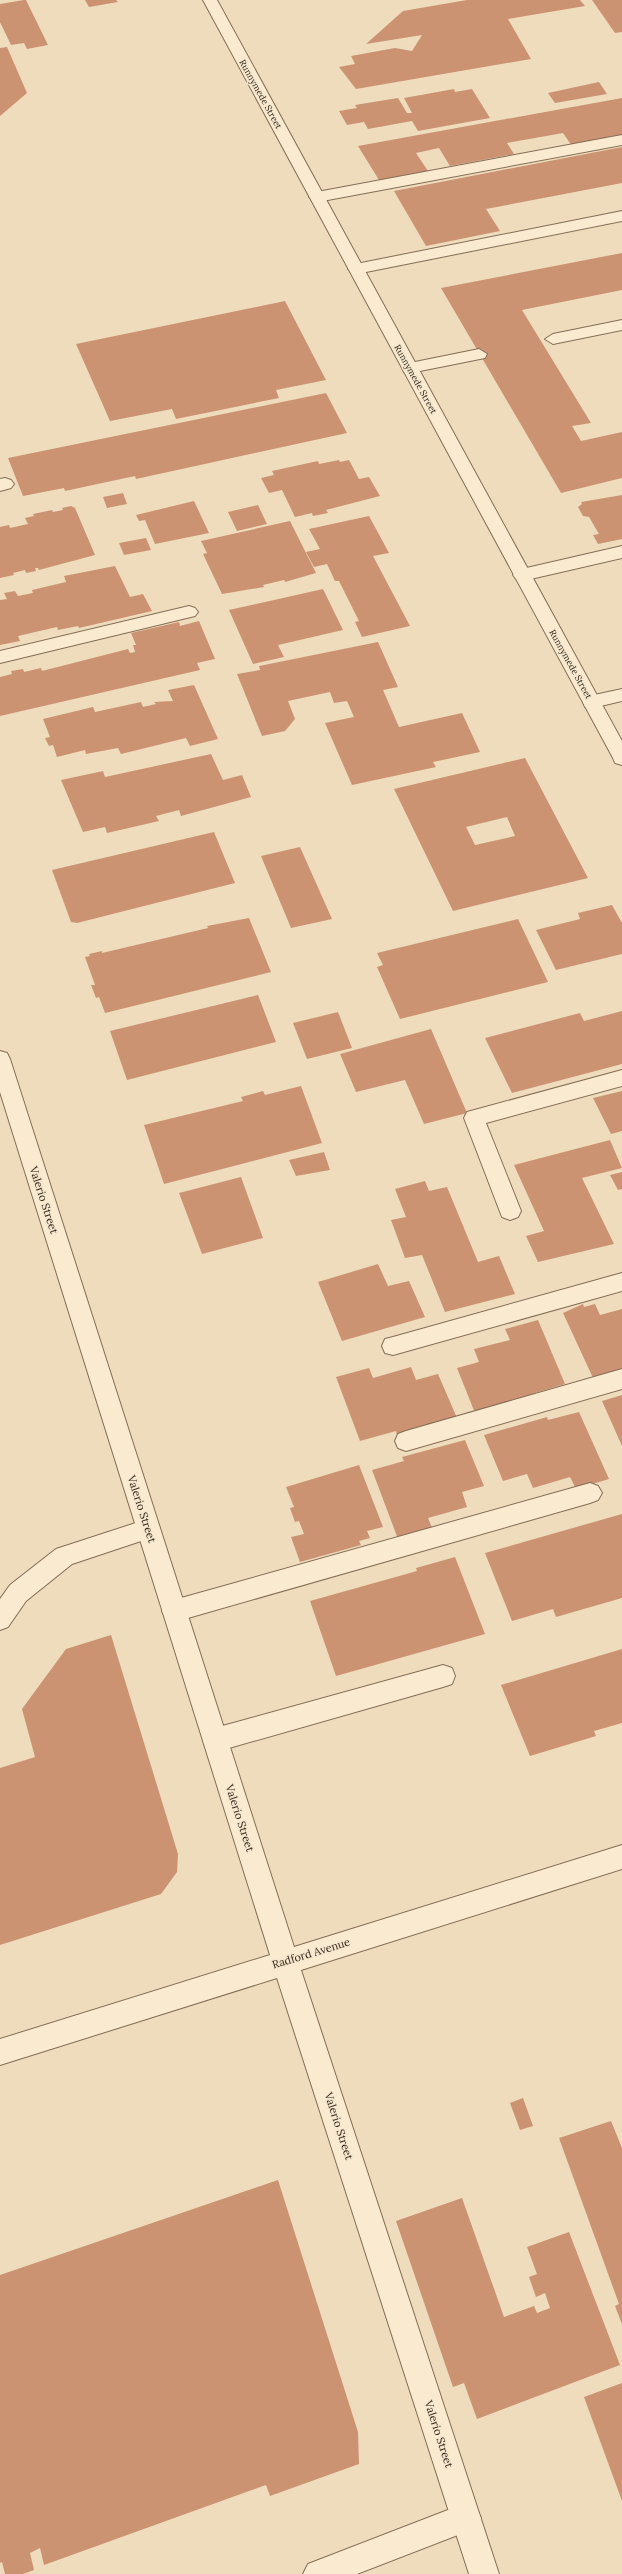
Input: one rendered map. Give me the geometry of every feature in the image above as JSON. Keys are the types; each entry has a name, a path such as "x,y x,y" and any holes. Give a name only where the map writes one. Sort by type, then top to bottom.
{"street":[{"name":"Runnymede Street","path":"210,0 622,758"},
{"path":"317,197 622,140"},
{"path":"356,269 622,216"},
{"path":"553,339 622,325"},
{"path":"410,368 479,354"},
{"path":"522,575 622,552"},
{"path":"0,657 189,612"},
{"path":"592,702 622,695"},
{"name":"Valerio Street","path":"0,1059 285,1961 484,2574"},
{"path":"510,1210 474,1118 622,1078"},
{"path":"393,1346 622,1282"},
{"path":"406,1441 622,1379"},
{"path":"174,1610 590,1493"},
{"path":"0,1620 18,1593 64,1556 148,1529"},
{"path":"215,1740 443,1676"},
{"name":"Radford Avenue","path":"0,2052 285,1961 622,1857"},
{"path":"318,2574 466,2518"}],"building":[{"path":"26,0 48,45 27,49 24,43 11,45 0,22 0,4"},
{"path":"85,0 116,0 118,2 89,7"},
{"path":"467,0 580,0 585,6 508,19 531,59 356,89 339,67 355,64 351,56 395,48 412,51 422,35 366,44 403,11"},
{"path":"592,0 622,0 622,32 615,33"},
{"path":"7,47 27,93 0,116 0,48"},
{"path":"599,82 607,94 555,103 548,93"},
{"path":"454,89 455,92 472,89 490,118 418,131 412,121 368,129 364,122 347,125 339,111 357,108 355,105 398,98 407,113 412,113 404,98"},
{"path":"622,98 622,137 572,146 563,133 507,143 514,154 450,166 439,148 416,153 428,171 379,180 358,146"},
{"path":"622,147 622,183 486,209 500,231 426,246 394,191"},
{"path":"622,253 622,290 522,310 591,423 572,426 581,441 622,432 622,478 561,493 441,288"},
{"path":"285,301 326,380 276,390 279,398 176,419 172,409 110,421 76,344"},
{"path":"326,393 347,433 136,479 135,476 65,491 64,488 23,496 8,458"},
{"path":"339,460 340,462 349,460 359,479 369,477 380,496 326,510 328,513 313,516 312,513 295,517 282,490 269,493 261,478 274,475 272,471 318,461 319,464"},
{"path":"123,493 127,504 107,508 103,497"},
{"path":"622,495 622,539 598,544 593,535 599,534 589,517 583,516 578,507 582,504 581,502"},
{"path":"194,501 209,533 155,544 145,520 139,521 136,515"},
{"path":"258,505 267,524 237,531 228,512"},
{"path":"71,506 75,508 95,555 39,570 38,568 35,568 36,571 26,573 25,570 13,573 14,575 0,578 0,527 9,525 10,528 28,524 25,518 34,516 33,514 52,510 53,512 63,510 62,508"},
{"path":"369,516 389,553 373,556 410,626 362,637 355,622 359,621 339,581 335,581 327,564 314,567 306,552 320,549 309,529"},
{"path":"290,521 316,573 285,582 284,580 263,585 264,587 222,594 203,554 207,553 201,541"},
{"path":"146,538 151,550 124,555 119,543"},
{"path":"115,566 130,597 143,594 152,611 79,628 78,626 58,630 57,627 18,636 20,641 0,645 0,600 7,599 4,593 15,591 18,596 33,593 32,590 66,582 64,576"},
{"path":"323,589 343,630 278,645 284,657 253,664 229,610"},
{"path":"199,621 215,659 197,663 200,670 0,716 0,677 12,674 11,671 23,669 24,672 41,668 42,671 128,649 130,653 135,652 133,645 136,645 131,633 179,622 180,626"},
{"path":"378,642 398,687 383,690 399,727 462,713 480,752 433,762 436,767 352,785 325,723 354,717 347,701 334,703 330,692 288,701 295,719 285,731 262,736 237,674 260,670 259,666"},
{"path":"194,685 218,739 190,746 186,738 121,754 118,748 86,754 85,750 57,757 53,745 49,746 45,738 50,737 43,719 93,707 95,712 141,702 143,707 156,704 154,702 173,701 168,690"},
{"path":"211,754 223,780 242,775 251,797 181,816 179,810 156,816 159,821 107,833 105,827 83,832 61,780 103,771 105,777"},
{"path":"525,758 588,878 453,911 394,789","holes":["507,817 515,836 475,845 466,827"]},
{"path":"214,832 235,883 77,923 71,922 52,870"},
{"path":"300,847 332,919 291,928 261,856"},
{"path":"612,905 622,923 622,954 556,970 536,930 580,919 578,913"},
{"path":"249,918 271,972 105,1013 99,997 96,998 91,985 95,985 85,957 90,956 89,954 102,951 102,953 208,928 207,926"},
{"path":"518,919 548,982 400,1019 377,967 383,965 377,953"},
{"path":"258,995 276,1042 127,1080 110,1031"},
{"path":"622,1011 622,1064 512,1093 485,1038 580,1013 584,1021"},
{"path":"338,1012 352,1048 307,1059 293,1023"},
{"path":"431,1029 467,1113 424,1124 405,1080 356,1092 340,1054"},
{"path":"301,1086 322,1143 164,1184 144,1125 243,1101 241,1097 263,1091 265,1095"},
{"path":"622,1091 622,1131 611,1134 593,1098"},
{"path":"610,1140 622,1168 582,1178 614,1244 538,1262 526,1236 544,1231 514,1165"},
{"path":"324,1152 330,1170 296,1176 289,1160"},
{"path":"622,1172 622,1189 618,1190 610,1175"},
{"path":"241,1177 263,1238 202,1254 179,1193"},
{"path":"425,1181 429,1191 447,1187 478,1262 499,1256 515,1294 445,1312 422,1255 405,1258 391,1220 406,1217 395,1189"},
{"path":"378,1264 388,1286 409,1281 425,1317 342,1341 318,1282"},
{"path":"583,1304 584,1307 595,1304 600,1315 622,1309 622,1372 594,1380 563,1313"},
{"path":"538,1320 565,1384 535,1393 537,1396 475,1413 457,1368 479,1362 474,1349 510,1340 505,1329"},
{"path":"411,1367 416,1380 438,1374 457,1418 397,1435 396,1431 360,1441 336,1377 369,1368 373,1378"},
{"path":"622,1395 622,1446 602,1401"},
{"path":"579,1412 609,1479 576,1489 570,1477 533,1488 527,1474 503,1481 484,1435 547,1417 548,1420"},
{"path":"465,1440 484,1486 462,1492 467,1507 428,1518 433,1530 398,1539 372,1470 404,1461 402,1457"},
{"path":"359,1465 383,1527 367,1531 370,1538 359,1541 361,1545 300,1562 291,1537 304,1534 299,1521 295,1522 290,1508 294,1507 286,1487"},
{"path":"622,1514 622,1598 556,1617 553,1609 512,1621 485,1553"},
{"path":"455,1557 485,1634 336,1676 310,1601 417,1571 416,1568"},
{"path":"111,1635 178,1854 177,1872 161,1894 0,1945 0,1768 35,1757 22,1709 66,1649"},
{"path":"622,1649 622,1723 594,1731 596,1736 530,1756 501,1685"},
{"path":"523,2098 533,2126 520,2130 510,2103"},
{"path":"611,2121 622,2148 622,2324 615,2306 619,2304 559,2138"},
{"path":"278,2180 358,2432 359,2464 270,2496 266,2485 44,2565 40,2548 30,2553 34,2570 23,2574 5,2574 2,2562 0,2563 0,2275"},
{"path":"462,2198 504,2317 534,2306 537,2313 550,2308 545,2293 536,2297 529,2277 537,2274 527,2247 569,2232 620,2365 477,2419 464,2383 453,2387 396,2221"},
{"path":"622,2383 622,2501 584,2397"}]}
